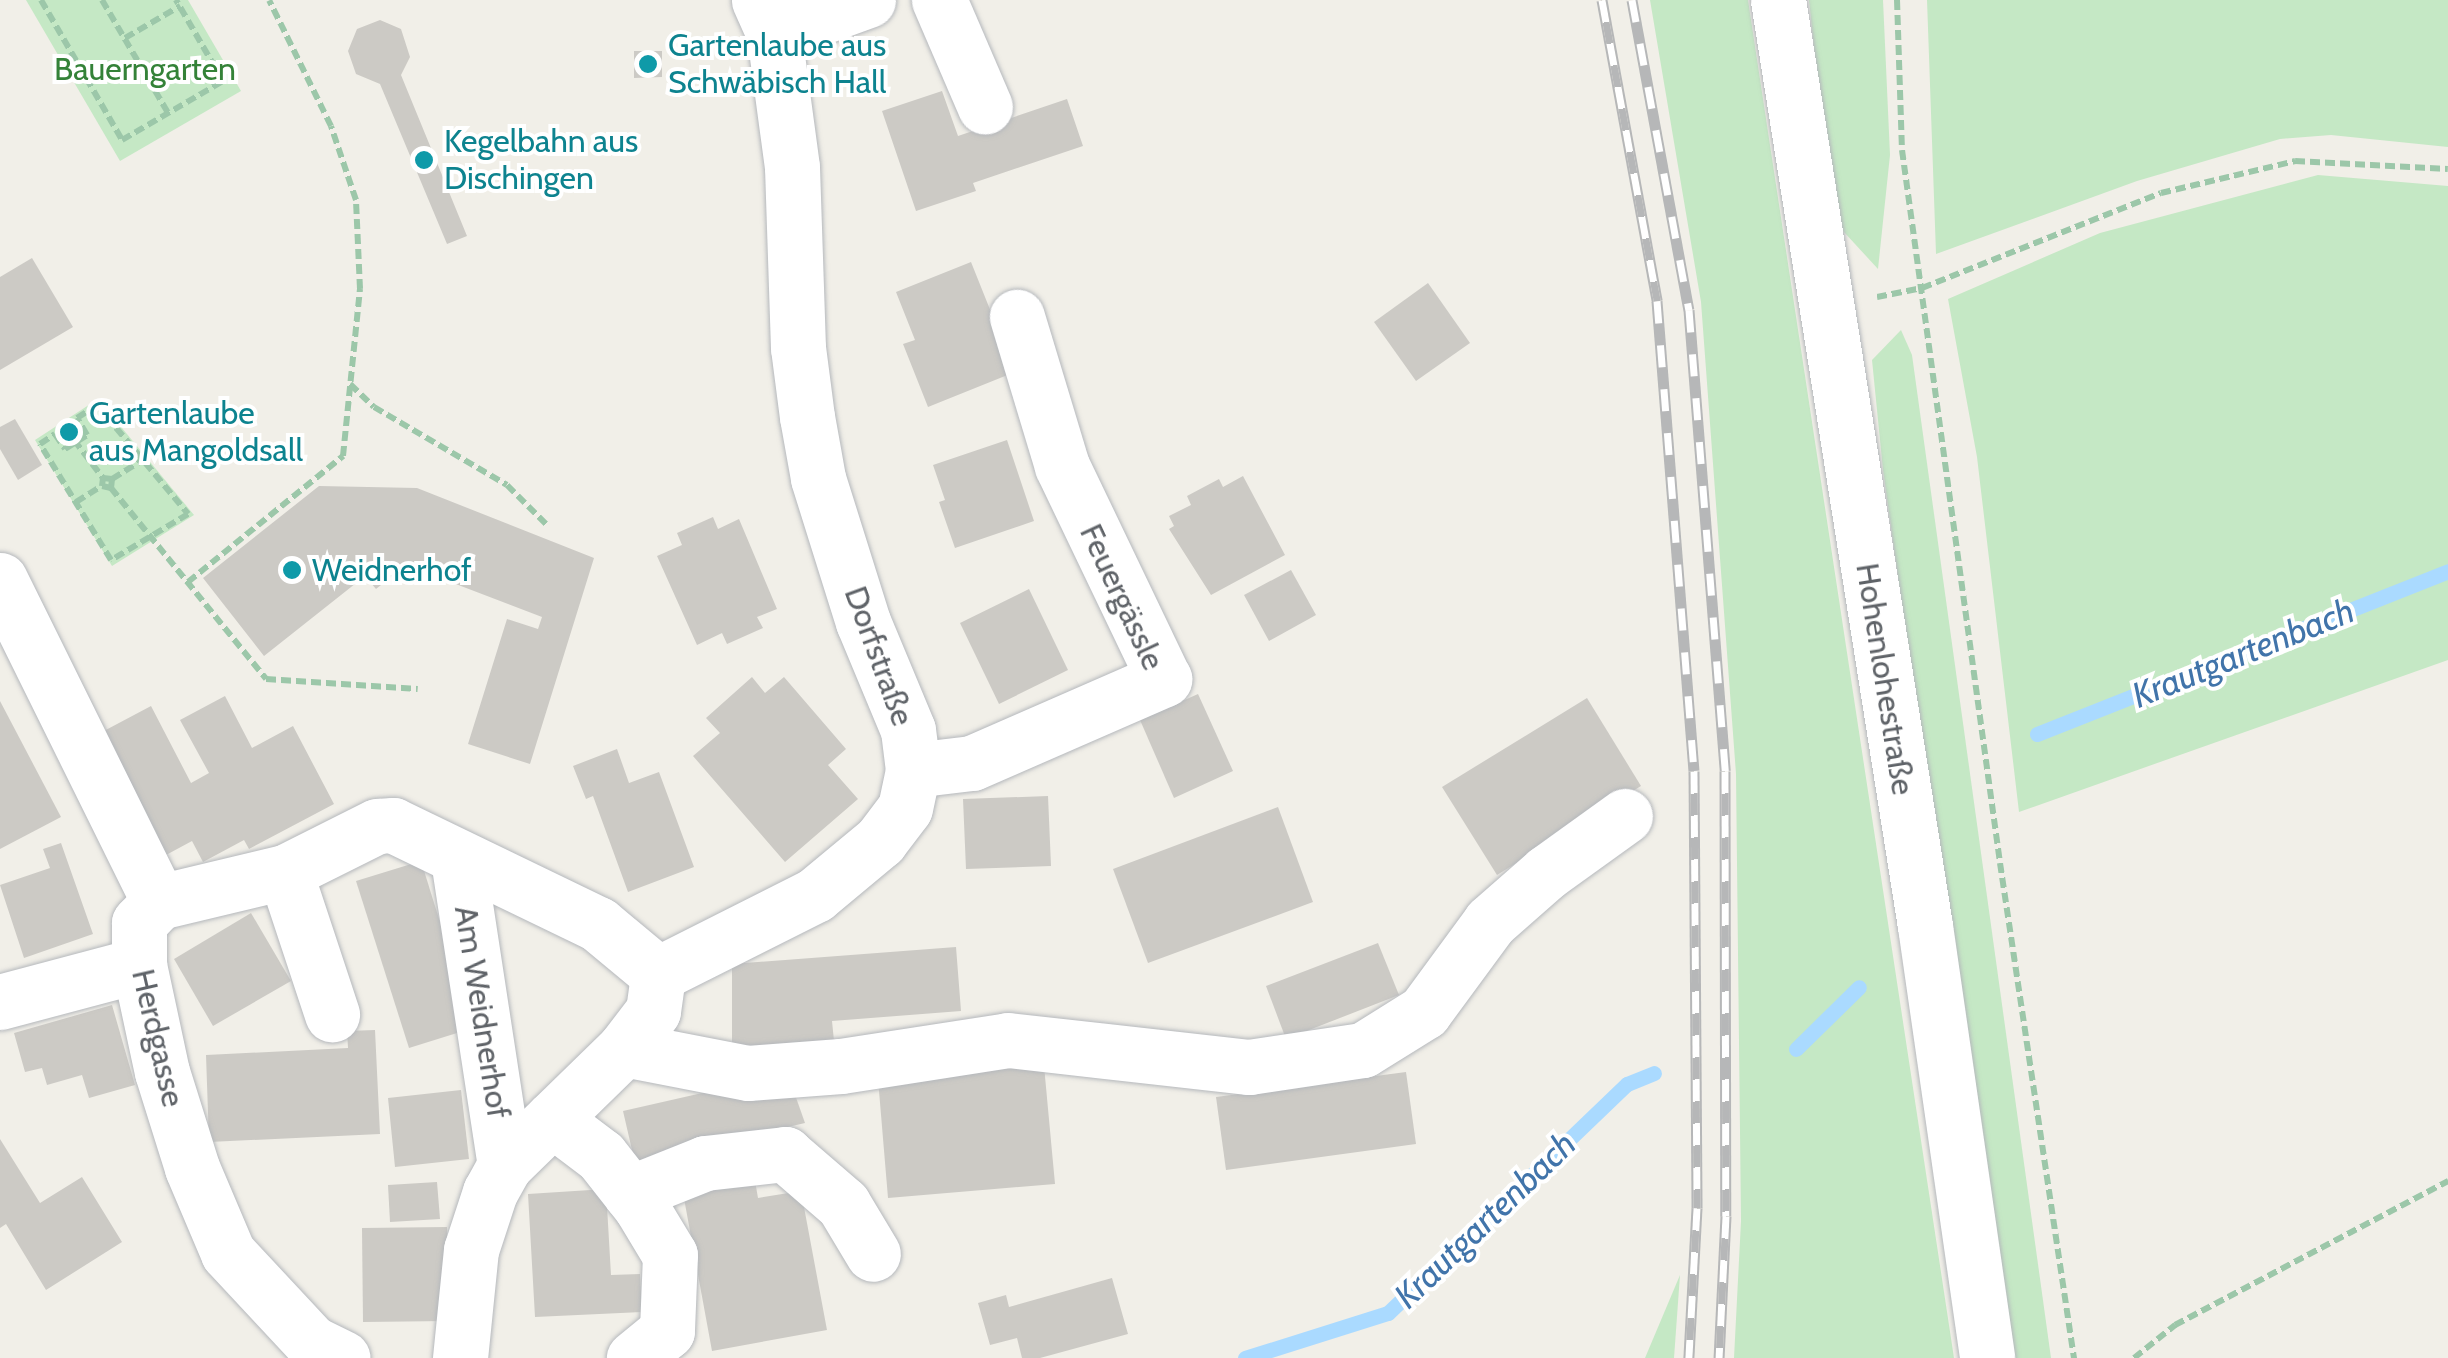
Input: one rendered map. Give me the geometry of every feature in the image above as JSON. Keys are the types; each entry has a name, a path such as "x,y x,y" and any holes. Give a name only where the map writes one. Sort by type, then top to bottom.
{"street":[{"path":"767,17 868,0"},
{"path":"939,0 985,108"},
{"name":"Hohenlohestraße","path":"1778,0 1925,926 1987,1358"},
{"name":"Dorfstraße","path":"658,974 815,896 880,841 905,808 912,770 908,730 863,622 818,478 798,348 792,167 767,17"},
{"name":"Feuergässle","path":"912,770 972,763 1164,680 1062,466 1017,317"},
{"path":"0,580 158,902"},
{"path":"624,1050 748,1073 841,1066 1008,1040 1249,1067 1364,1050 1424,1012 1490,922 1548,872 1626,816"},
{"name":"Am Weidnerhof","path":"158,902 285,872 377,826 393,825 598,924 658,974"},
{"name":"Am Weidnerhof","path":"458,859 505,1164"},
{"path":"285,872 332,1014"},
{"name":"Herdgasse","path":"158,902 139,923 139,965 162,1072 192,1168 228,1253 316,1353"},
{"path":"0,1002 139,965"},
{"path":"460,1358 471,1250 490,1192 505,1164 624,1050 653,1011 658,974"},
{"path":"552,1120 601,1156 670,1256 667,1331 642,1356"},
{"path":"630,1193 705,1163 785,1154 844,1204 872,1254"}],"path":[{"path":"41,0 122,140 223,81 178,3 124,38"},
{"path":"102,0 168,113"},
{"path":"188,582 343,456 360,289 356,200 332,126 269,0"},
{"path":"1897,0 1902,150 2000,863 2074,1358"},
{"path":"1922,288 2160,193 2295,161 2448,168"},
{"path":"350,384 374,407 507,485 546,524"},
{"path":"97,405 143,460 188,514 111,560 40,444 56,434 65,448 88,434 76,418 97,405"},
{"path":"75,441 266,679 418,689"},
{"path":"76,502 143,460"},
{"path":"2134,1358 2176,1325 2448,1181"}],"green space":[{"name":"Bauerngarten","path":"26,0 188,0 241,91 120,161"},
{"path":"1650,0 1748,0 1954,1358 1734,1358 1741,1221 1736,774 1701,302"},
{"path":"1809,0 1883,0 1890,155 1878,269 1832,219"},
{"path":"1927,0 2448,0 2448,147 2331,135 2280,139 2137,181 1936,254"},
{"path":"2318,175 2448,186 2448,660 2019,812 1977,457 1948,299 2100,233"},
{"path":"1901,330 1912,355 2051,1358 2008,1358 1883,470 1872,360"},
{"path":"98,399 194,515 112,566 35,440"},
{"path":"1680,1275 1674,1358 1645,1358"}],"building":[{"name":"Kegelbahn aus Dischingen","path":"380,20 401,29 410,57 401,75 467,236 447,244 380,84 356,74 348,51 357,29"},
{"name":"Gartenlaube aus Schwäbisch Hall","path":"634,51 662,51 662,77 634,78"},
{"path":"942,91 958,136 1067,99 1083,146 973,183 976,191 916,211 882,111"},
{"path":"32,258 73,327 0,370 0,277"},
{"path":"971,262 1015,372 928,407 903,344 915,340 896,292"},
{"path":"1428,283 1470,343 1416,381 1374,322"},
{"path":"15,419 42,465 18,480 0,449 0,427"},
{"name":"Gartenlaube aus Mangoldsall","path":"72,420 81,434 67,444 57,429"},
{"path":"1007,440 1034,521 955,548 939,502 945,500 933,465"},
{"path":"1243,476 1285,555 1211,595 1169,529 1174,526 1169,516 1191,505 1187,496 1219,479 1223,487"},
{"path":"319,486 417,488 594,558 530,764 468,744 507,619 538,629 542,617 406,565 376,589 365,576 264,656 203,578"},
{"path":"713,517 718,529 739,519 777,609 757,617 763,628 727,644 722,633 697,645 657,556 682,545 677,533"},
{"path":"1291,570 1316,615 1269,641 1244,595"},
{"path":"1029,589 1068,670 999,704 960,623"},
{"path":"752,677 765,693 784,677 846,749 828,765 858,799 785,862 693,756 720,733 706,718"},
{"path":"1198,694 1233,771 1174,798 1140,720"},
{"path":"225,696 252,748 293,726 334,804 249,849 244,840 203,862 192,841 166,855 102,732 151,706 191,783 209,773 180,720"},
{"path":"1587,698 1641,786 1497,875 1442,787"},
{"path":"0,701 61,817 0,849"},
{"path":"617,749 629,783 659,772 694,867 628,892 593,796 586,799 573,766"},
{"path":"1048,796 1051,866 966,869 963,799"},
{"path":"1278,807 1313,902 1148,963 1113,869"},
{"path":"61,843 93,934 24,958 0,885 50,868 43,849"},
{"path":"421,861 473,1028 409,1048 356,881"},
{"path":"251,913 291,981 213,1026 174,959"},
{"path":"1378,943 1399,995 1286,1039 1266,986"},
{"path":"956,947 961,1011 832,1021 835,1051 732,1045 732,964"},
{"path":"112,1005 135,1085 89,1098 82,1075 47,1085 42,1068 25,1072 14,1033"},
{"path":"375,1030 380,1134 209,1142 206,1055 348,1048 347,1031"},
{"path":"1043,1055 1055,1184 888,1198 877,1067"},
{"path":"1406,1072 1416,1144 1226,1170 1216,1097"},
{"path":"793,1089 805,1123 635,1163 623,1111 711,1091"},
{"path":"461,1090 469,1159 395,1167 388,1098"},
{"path":"0,1139 40,1203 82,1177 122,1242 46,1290 6,1224 0,1228"},
{"path":"753,1169 758,1198 801,1191 827,1330 712,1351 681,1182"},
{"path":"437,1182 440,1219 390,1222 388,1185"},
{"path":"606,1189 611,1275 640,1274 642,1312 535,1317 528,1194"},
{"path":"447,1227 448,1321 363,1322 362,1228"},
{"path":"1112,1278 1128,1334 1040,1358 1022,1358 1017,1338 990,1345 978,1303 1006,1295 1009,1307"}],"waterway":[{"name":"Krautgartenbach","path":"2037,734 2448,571"},
{"name":"Krautgartenbach","path":"1796,1049 1859,987"},
{"name":"Krautgartenbach","path":"1245,1358 1388,1313 1627,1084 1654,1073"}],"railway":[{"path":"1602,0 1657,301 1694,771 1697,1208 1689,1358"},
{"path":"1632,0 1689,310 1725,771 1726,1216 1719,1358"}],"place":[{"name":"Gartenlaube aus Schwäbisch Hall","path":"648,64"},
{"name":"Kegelbahn aus Dischingen","path":"424,160"},
{"name":"Gartenlaube aus Mangoldsall","path":"69,432"},
{"name":"Weidnerhof","path":"292,570"}]}
